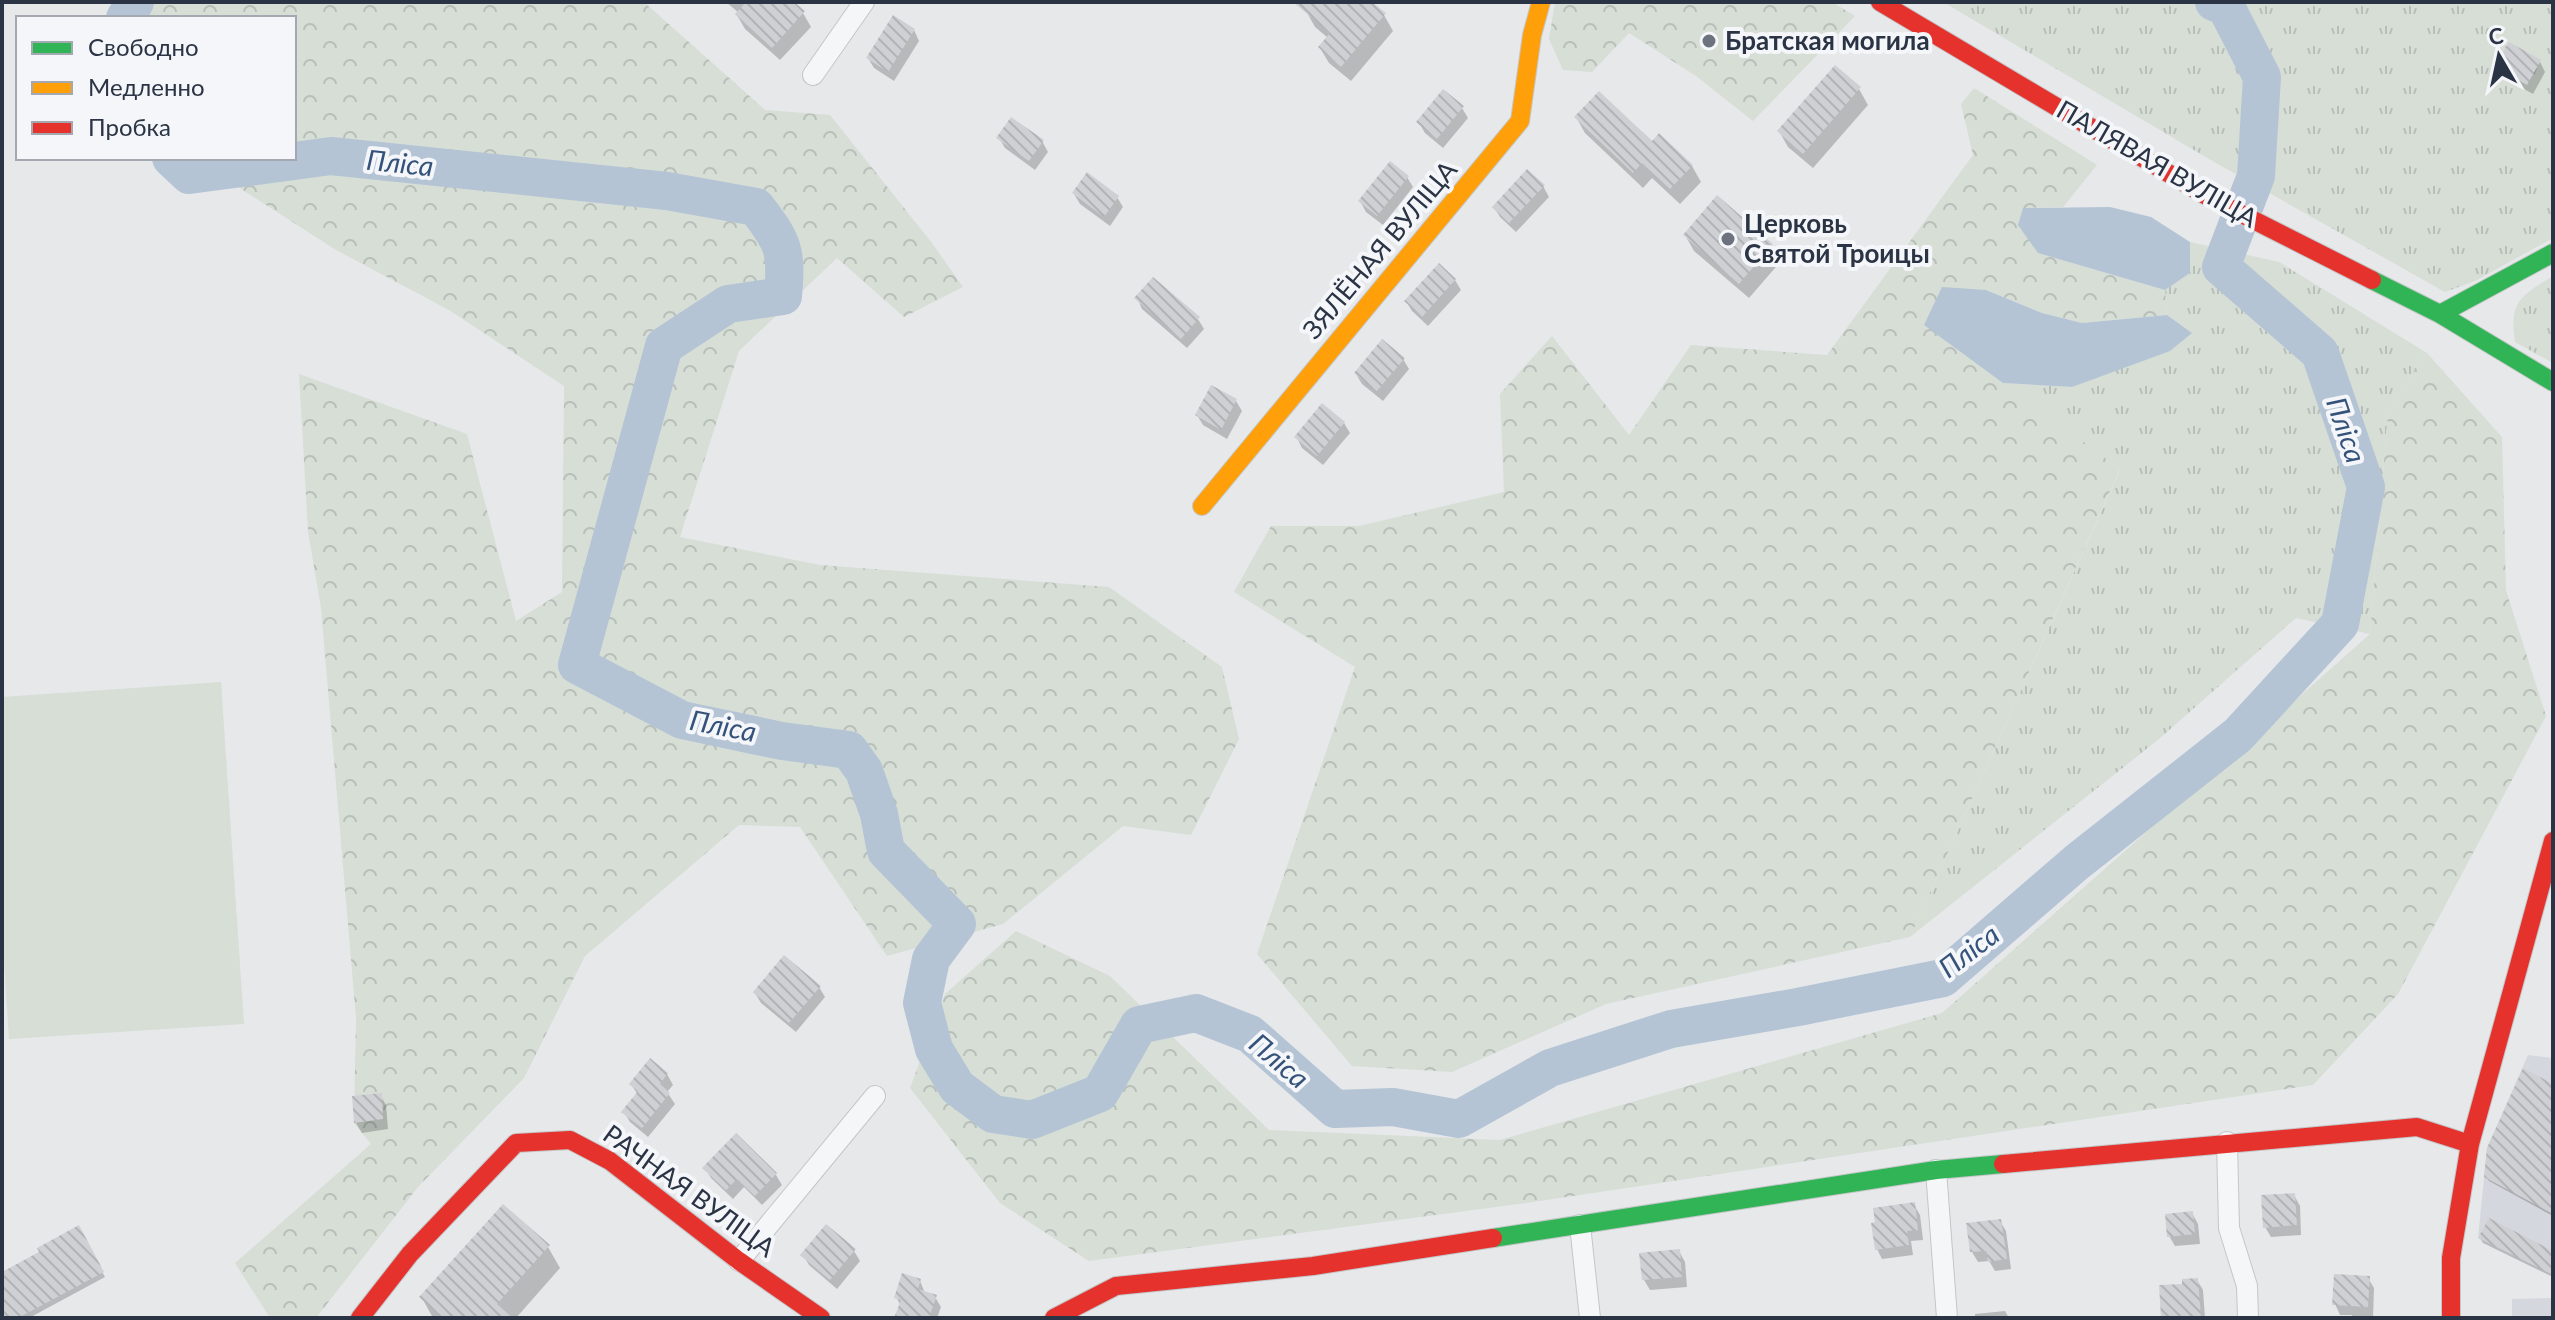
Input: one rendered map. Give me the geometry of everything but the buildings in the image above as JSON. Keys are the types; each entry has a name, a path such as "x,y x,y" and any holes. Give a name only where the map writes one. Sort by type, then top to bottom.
{"street":[{"path":"813,75 864,2"},
{"name":"ЗЯЛЁНАЯ ВУЛІЦА","path":"1202,506 1520,121 1532,35 1541,2"},
{"name":"ПАЛЯВАЯ ВУЛІЦА","path":"1880,2 2210,198 2440,314 2553,382"},
{"path":"2440,314 2553,253"},
{"path":"2451,1318 2451,1258 2470,1144 2553,841"},
{"path":"739,1261 875,1096"},
{"path":"1054,1318 1116,1286 1313,1266 1936,1170 2417,1127 2470,1144"},
{"name":"РАЧНАЯ ВУЛІЦА","path":"360,1318 410,1254 516,1143 570,1140 610,1161 739,1261 821,1318"},
{"path":"2227,1142 2229,1228 2247,1286 2248,1318"},
{"path":"1936,1170 1947,1318"},
{"path":"1580,1225 1590,1318"}],"shaded area":[{"path":"2528,1055 2553,1058 2553,1275 2478,1238 2487,1148"},
{"path":"2553,1298 2553,1318 2512,1318 2512,1299"}],"green space":[{"path":"154,2 644,2 765,110 830,115 963,287 904,317 837,258 739,351 680,537 820,565 1109,587 1222,667 1239,739 1191,835 1123,826 1003,924 887,956 800,827 739,825 585,956 524,1078 418,1187 316,1318 270,1318 235,1263 371,1144 354,1123 356,1018 321,608 308,531 299,374 467,434 516,621 562,592 564,386 449,310 336,250 196,160 296,160 296,16 149,16 149,8"},
{"path":"1555,2 1832,2 1855,16 1753,121 1696,76 1629,33 1592,72 1563,70 1549,39"},
{"path":"1943,2 2553,2 2553,238 2475,281 2445,292 2209,159"},
{"path":"1974,88 2097,165 2063,207 2023,208 2038,252 2165,290 2167,315 2082,323 2042,313 1986,290 1925,324 2120,469 1910,937 1606,1004 1452,1072 1352,1066 1257,954 1355,667 1234,592 1271,526 1359,526 1504,492 1500,394 1552,336 1629,435 1691,345 1827,355 1973,155 1961,104"},
{"path":"2190,242 2279,262 2427,353 2388,412 2370,634 2296,618 2159,739 1910,937 2120,470 2003,383 2072,387 2192,333 2167,315 2165,290 2190,273"},
{"path":"2553,276 2553,363 2515,342 2514,317 2525,295"},
{"path":"2427,353 2502,437 2506,590 2546,716 2398,994 2313,1085 1533,1202 1089,1261 1000,1203 910,1088 945,994 1016,931 1110,976 1269,1130 1500,1140 1942,1013 2370,634 2388,412"},
{"path":"221,682 244,1024 9,1039 2,931 2,697"}],"water":[{"path":"2110,207 2151,217 2190,242 2190,273 2165,290 2038,253 2018,225 2023,208"},
{"path":"1942,287 1986,290 2042,313 2082,323 2167,315 2192,333 2170,351 2072,387 2003,383 1924,325"}],"waterway":[{"name":"Пліса","path":"126,16 135,2"},
{"name":"Пліса","path":"173,160 189,175 331,156 667,191 756,207 782,248 783,296 728,304 664,346 577,665 682,720 782,741 849,750 864,771 879,814 886,851 957,924 931,959 922,1003 934,1049 957,1087 993,1114 1032,1120 1100,1093 1139,1025 1196,1013 1250,1034 1335,1109 1393,1107 1459,1119 1550,1068 1671,1029 1943,978 2077,862 2238,735 2340,624 2366,487 2320,353 2221,267 2256,176 2262,77 2226,7 2214,2"}],"traffic: fast":[{"path":"2440,314 2553,253"},
{"path":"2372,280 2440,314 2553,382"},
{"path":"1493,1238 1936,1170 2003,1164"}],"traffic: slow":[{"path":"1202,506 1520,121 1532,35 1541,2"}],"traffic: jam":[{"path":"1880,2 2210,198 2372,280"},
{"path":"2451,1318 2451,1258 2470,1144 2553,841"},
{"path":"2003,1164 2417,1127 2470,1144"},
{"path":"360,1318 410,1254 516,1143 570,1140 610,1161 739,1261 821,1318"},
{"path":"1054,1318 1116,1286 1313,1266 1493,1238"}],"place":[{"name":"Братская могила","path":"1709,41"},
{"name":"Церковь Святой Троицы","path":"1728,239"}]}
